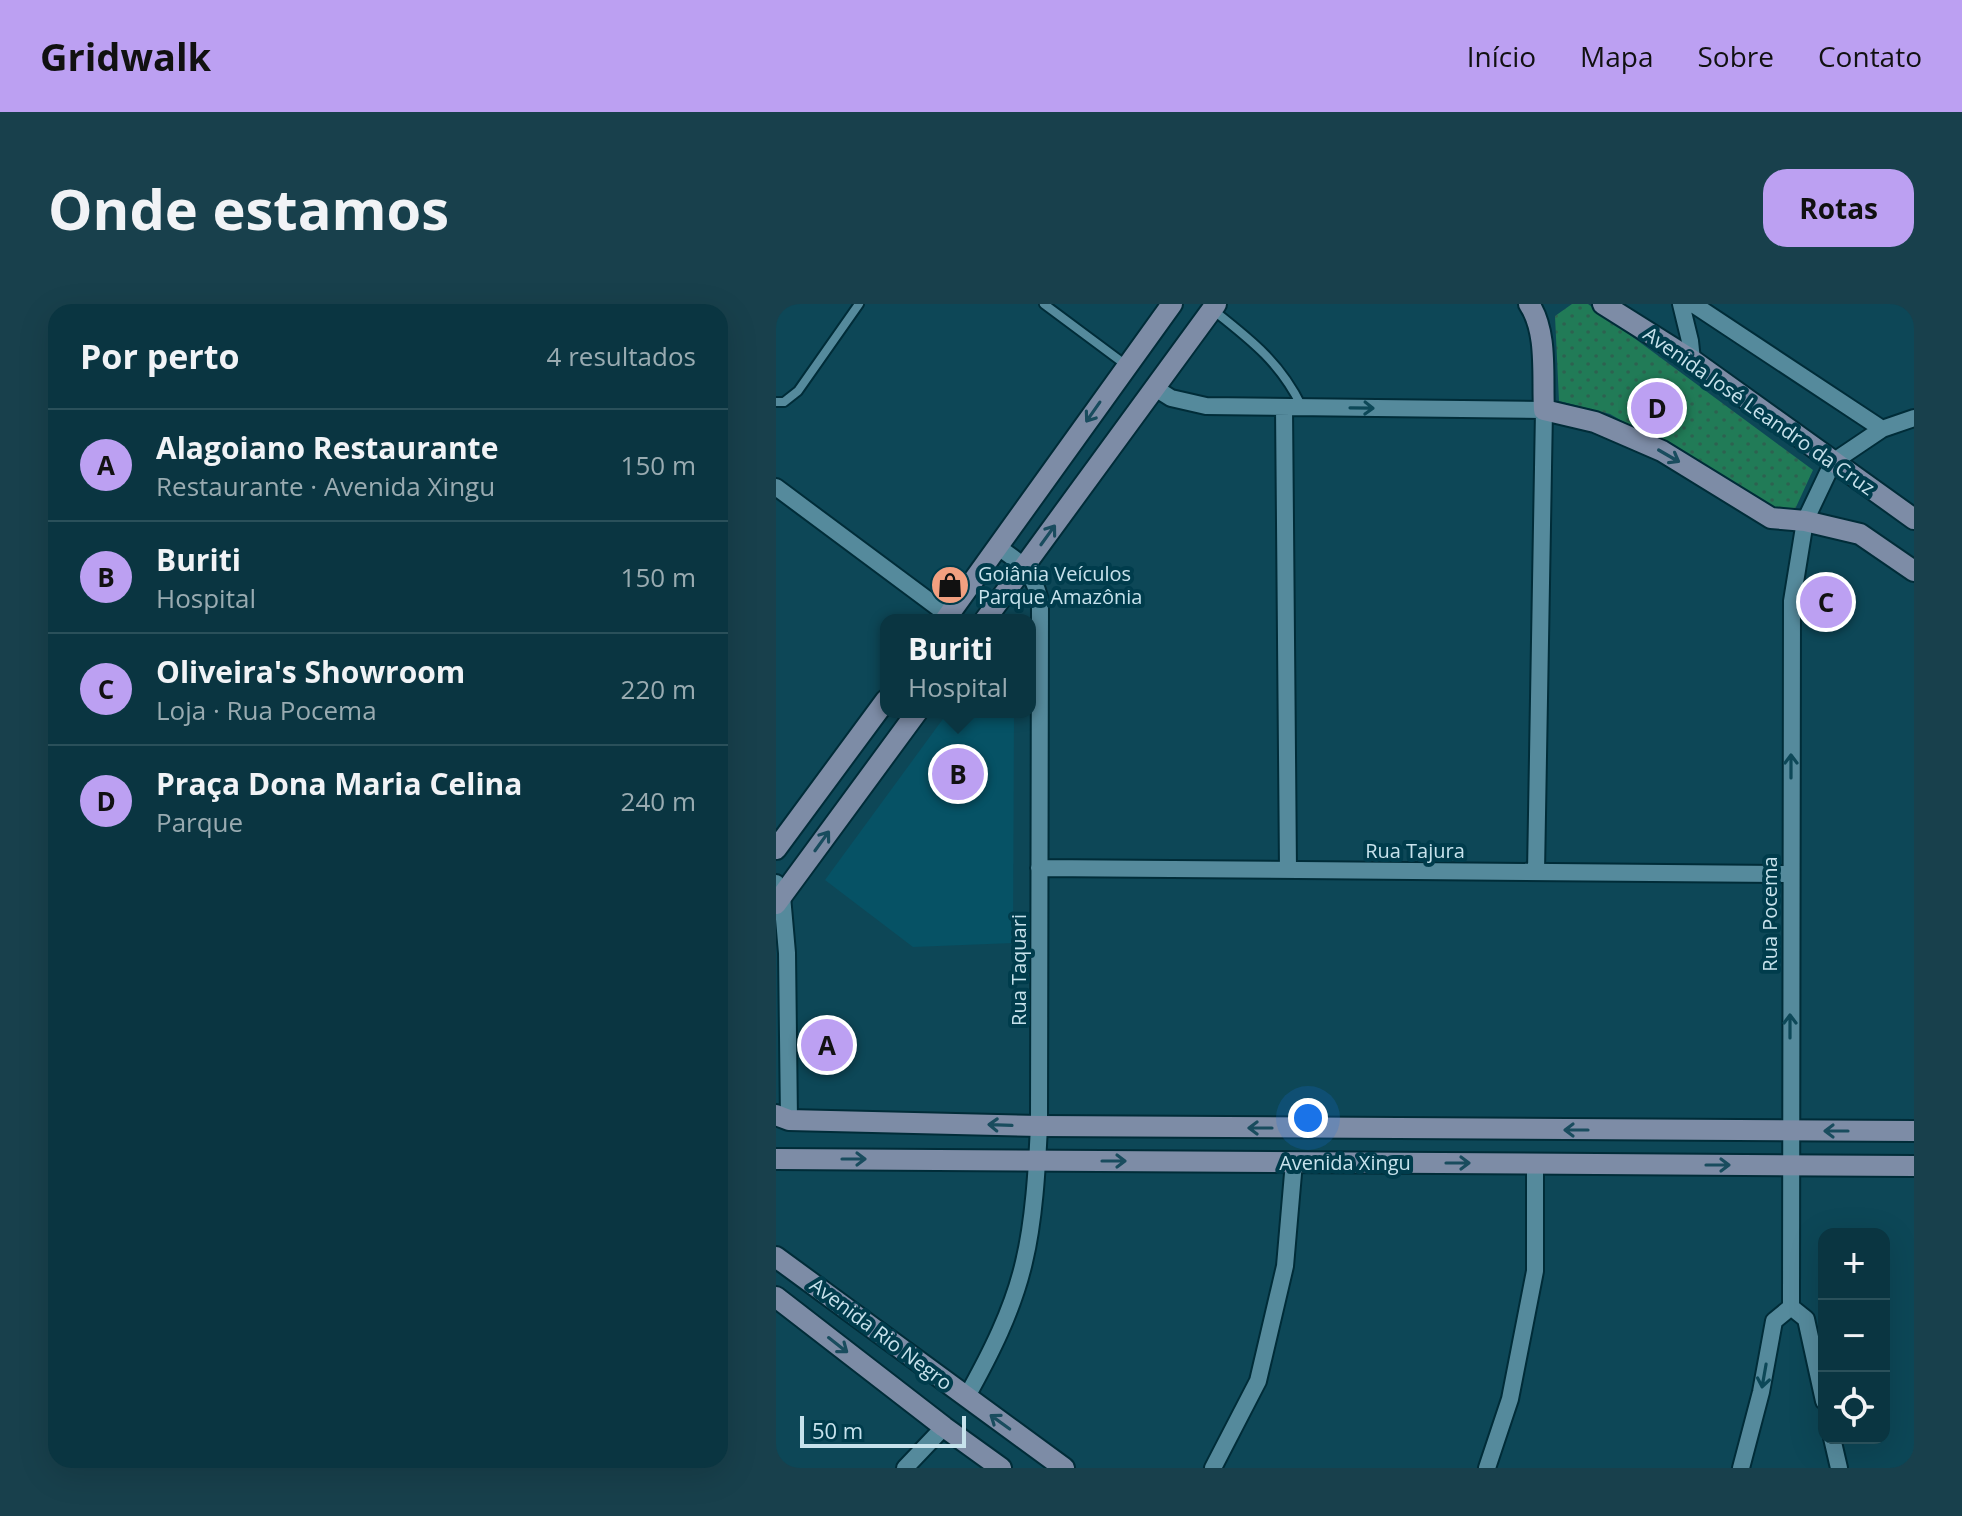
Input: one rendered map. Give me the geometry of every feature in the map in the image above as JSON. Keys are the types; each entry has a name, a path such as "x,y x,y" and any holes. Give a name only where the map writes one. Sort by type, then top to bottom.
{"street":[{"path":"950,614 1172,304"},
{"name":"Avenida José Leandro da Cruz","path":"1603,304 1692,360 1914,519"},
{"path":"1681,304 1692,360"},
{"path":"1693,304 1882,429"},
{"path":"989,614 1214,307"},
{"path":"1536,872 1544,410 1537,307"},
{"path":"1155,388 1171,398 1206,406 1544,410 1595,422 1662,451 1771,518 1805,521 1860,534 1914,571"},
{"path":"1284,407 1288,870"},
{"path":"1833,462 1882,429 1914,418"},
{"name":"Rua Pocema","path":"1791,1307 1792,601 1805,521 1833,462"},
{"path":"776,487 942,614"},
{"path":"998,547 1026,565"},
{"name":"Rua Taquari","path":"966,1398 996,1343 1024,1261 1037,1160 1040,600 1035,581 1026,565"},
{"path":"776,849 880,708"},
{"path":"778,894 912,718"},
{"name":"Rua Tajura","path":"1039,868 1790,874"},
{"name":"Avenida Xingu","path":"778,894 787,953 782,1117 1039,1126 1914,1131"},
{"name":"Avenida Xingu","path":"776,1159 1914,1166"},
{"path":"1213,1468 1258,1381 1285,1266 1294,1162"},
{"path":"1487,1468 1510,1399 1535,1271 1535,1164"},
{"name":"Avenida Rio Negro","path":"776,1257 1064,1468"},
{"name":"Avenida Rio Negro","path":"776,1297 1001,1468"},
{"path":"1741,1468 1761,1392 1774,1321 1791,1307 1806,1319 1818,1374"},
{"path":"905,1468 944,1427"},
{"path":"1833,1444 1839,1468"}],"lane":[{"path":"776,402 784,402 798,391 859,304"},
{"path":"1044,304 1127,365"},
{"path":"1214,307 1277,365 1302,407"}],"shaded area":[{"path":"944,718 1014,718 1013,943 913,947 825,880"}],"green space":[{"path":"1572,304 1588,304 1813,470 1791,518 1610,414 1559,401 1555,316"}],"place":[{"name":"Praça Dona Maria Celina","path":"1657,408"},
{"name":"Goiânia Veículos Parque Amazônia","path":"950,585"},
{"name":"Oliveira's Showroom","path":"1826,602"},
{"name":"Buriti","path":"958,774"},
{"name":"Alagoiano Restaurante","path":"827,1045"}]}
